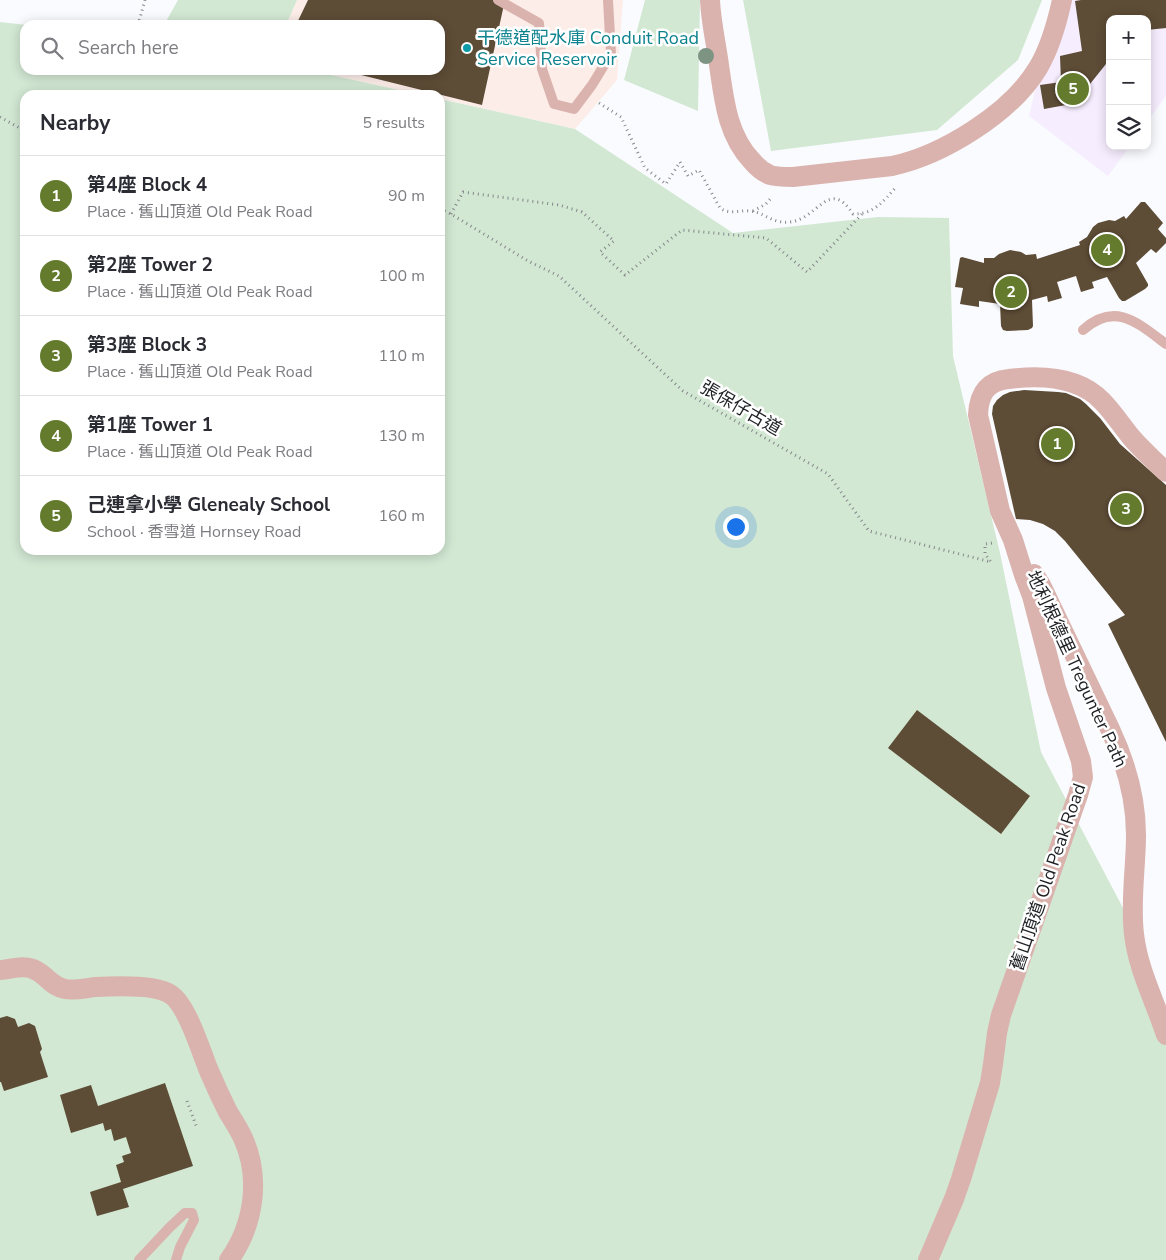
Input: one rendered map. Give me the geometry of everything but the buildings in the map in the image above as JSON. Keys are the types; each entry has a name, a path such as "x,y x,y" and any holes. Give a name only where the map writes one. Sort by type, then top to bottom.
{"street":[{"path":"710,0 724,97 730,125 737,143 758,168 780,177 793,177 907,163 965,134 993,116 1013,100 1031,80 1040,66 1051,40 1062,0"},
{"name":"舊山頂道 Old Peak Road","path":"928,1260 961,1179 990,1083 1001,1015 1083,777 1081,761 1061,706 1038,615 1013,540 1000,511 978,414 978,406 982,394 993,383 1005,379 1023,377 1065,380 1081,385 1088,388 1101,400 1130,436 1166,472"},
{"name":"地利根德里 Tregunter Path","path":"1013,540 1041,585 1117,744 1126,769 1134,801 1136,835 1134,935 1141,967 1166,1035"},
{"path":"0,970 23,967 34,969 55,986 65,989 119,986 147,988 168,993 178,1002 193,1031 217,1090 244,1139 251,1168 253,1191 250,1218 240,1243 229,1260"}],"lane":[{"path":"498,0 539,24 542,69 554,104 574,109 586,95 611,54 608,0"},
{"path":"1083,330 1100,318 1121,316 1131,319 1166,344"},
{"path":"139,1260 185,1213 192,1213 194,1220 180,1247 176,1260"}],"path":[{"path":"140,20 146,0"},
{"path":"586,95 621,117 645,168 666,184 680,162 688,176 699,170 720,208 725,211 753,211 776,222 790,222 801,219 832,198 840,199 847,204 853,214 862,214 871,211 880,204 900,181"},
{"path":"0,116 20,128"},
{"path":"451,214 463,192 559,205 582,212 614,241 600,252 625,275 682,230 766,238 808,272 862,214"},
{"name":"張保仔古道","path":"445,212 528,261 560,276 683,391 828,474 869,531 992,562 985,554 985,544 1013,540"},
{"path":"187,1101 198,1128"}],"shaded area":[{"name":"干德道配水庫 Conduit Road Service Reservoir","path":"297,0 623,0 617,80 575,129 445,100 445,90 399,90 331,75 445,75 445,20 288,20"},
{"path":"1071,0 1166,0 1166,96 1151,117 1151,15 1106,15 1106,150 1127,150 1108,176 1029,116 1037,82"}],"green space":[{"path":"178,0 297,0 288,20 167,20"},
{"path":"645,0 700,0 698,111 624,80"},
{"path":"743,0 1042,0 1018,60 937,130 771,151"},
{"path":"0,22 20,24 20,75 331,75 399,90 20,90 20,555 445,555 445,100 575,129 733,233 878,217 949,218 953,356 1000,553 1041,752 1133,927 1166,1009 1166,1260 0,1260"}],"place":[{"name":"干德道配水庫 Conduit Road Service Reservoir","path":"467,48"},
{"name":"己連拿小學 Glenealy School","path":"1073,89"},
{"name":"第1座 Tower 1","path":"1107,250"},
{"name":"第2座 Tower 2","path":"1011,292"},
{"name":"第4座 Block 4","path":"1057,444"},
{"name":"第3座 Block 3","path":"1126,509"}]}
